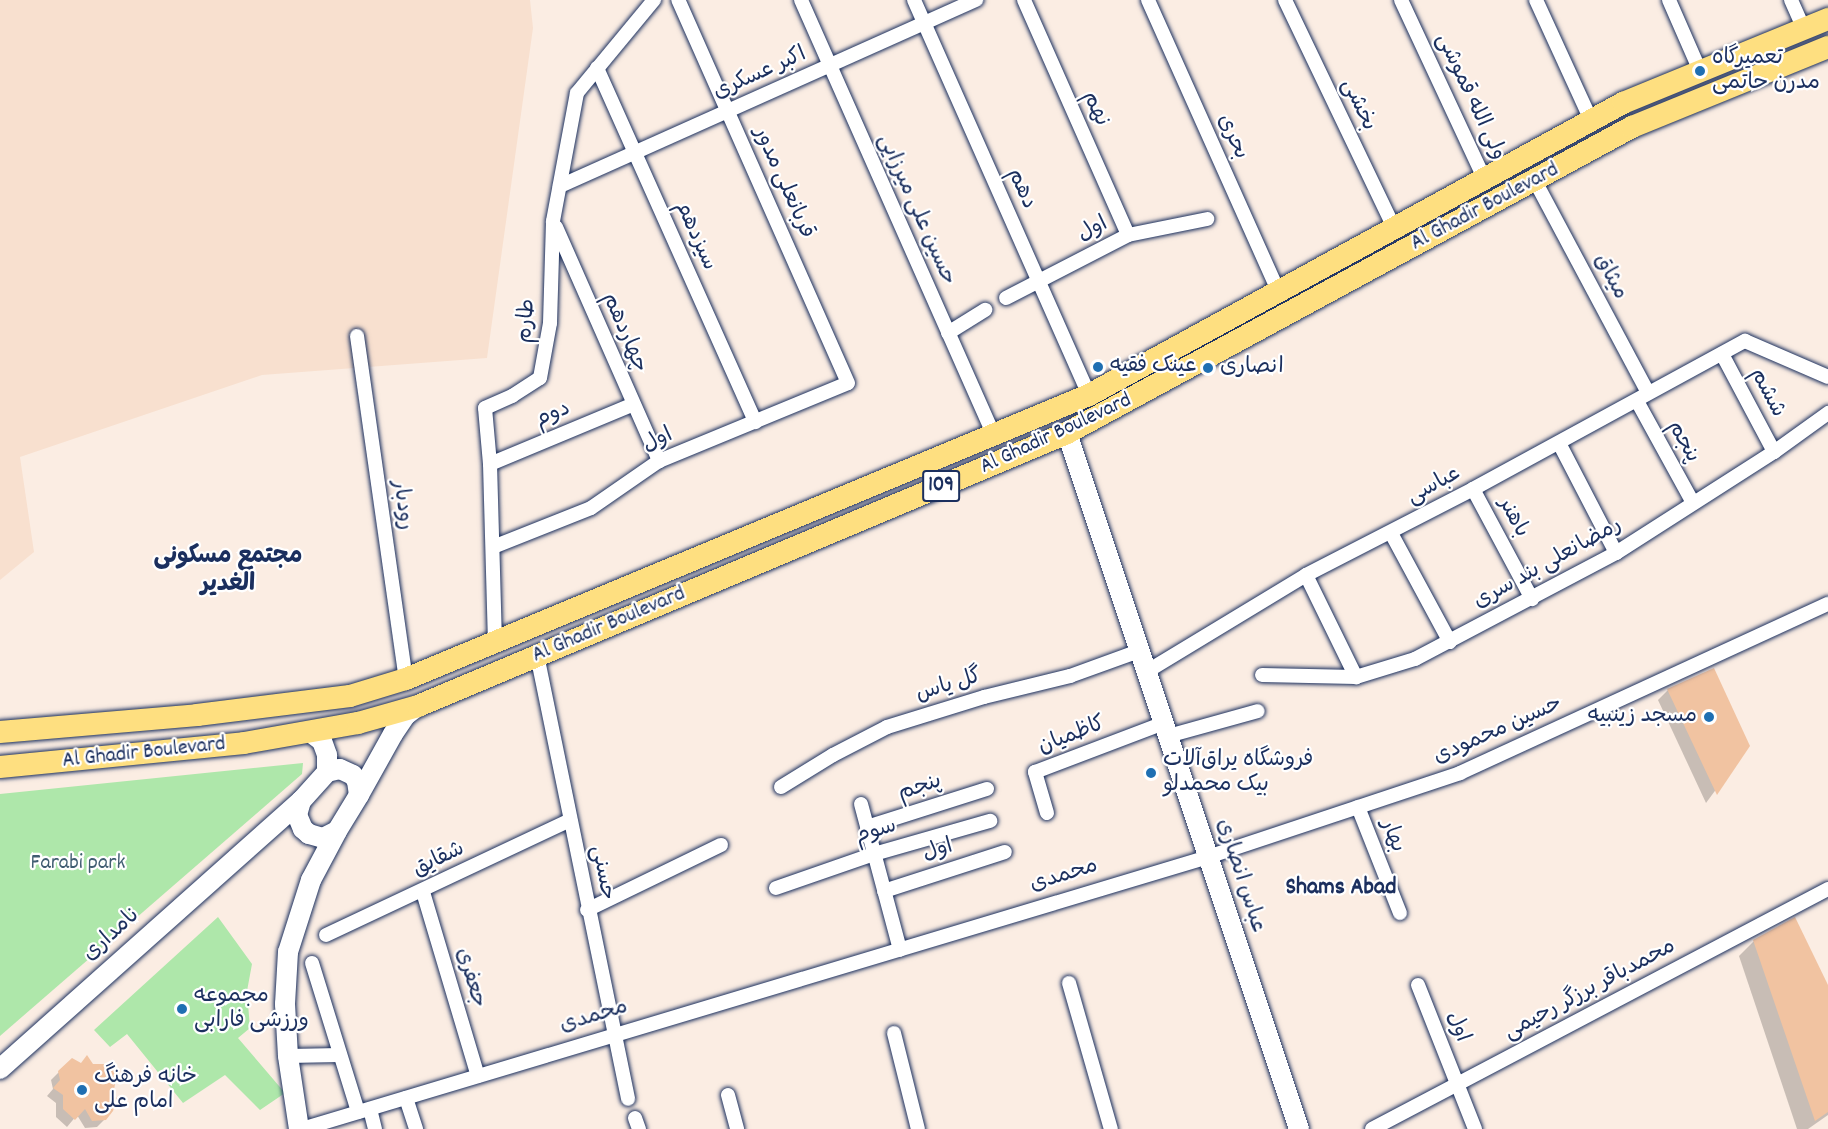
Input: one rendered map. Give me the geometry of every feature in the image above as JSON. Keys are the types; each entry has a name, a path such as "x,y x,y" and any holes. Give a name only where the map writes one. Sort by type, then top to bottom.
{"main road":[{"name":"Al Ghadir Boulevard","path":"0,732 197,715 350,696 406,679 1089,395 1623,103 1828,19"},
{"name":"Al Ghadir Boulevard","path":"0,767 244,743 369,720 417,706 1067,433 1632,127 1828,47"}],"street":[{"name":"طارم","path":"495,643 490,464 485,408 512,396 540,378 550,323 553,221 577,93 654,0"},
{"name":"قربانعلی مدور","path":"678,0 848,382"},
{"name":"حسین علی میرزایی","path":"801,0 994,436"},
{"name":"دهم","path":"914,0 1089,395"},
{"name":"اکبر عسکری","path":"560,186 976,0"},
{"name":"نهم","path":"1024,0 1128,235"},
{"name":"بحری","path":"1148,0 1278,291"},
{"name":"بخشی","path":"1285,0 1394,228"},
{"name":"ولی الله قموشی","path":"1401,0 1485,178"},
{"path":"1536,0 1591,120"},
{"path":"1669,0 1700,71"},
{"path":"1791,0 1804,29"},
{"name":"سیزدهم","path":"597,68 754,422"},
{"name":"میثاق","path":"1535,181 1642,397"},
{"name":"اول","path":"1006,298 1128,235 1207,219"},
{"name":"چهاردهم","path":"553,221 632,405 659,461"},
{"path":"948,333 985,310"},
{"name":"رودبار","path":"357,336 406,679"},
{"name":"عباسی","path":"1146,672 1306,575 1391,533 1744,341 1828,377"},
{"name":"ششم","path":"1722,354 1774,452"},
{"name":"اول","path":"493,547 591,508 659,461 848,382"},
{"name":"پنجم","path":"1642,397 1694,503"},
{"name":"دوم","path":"490,464 632,405"},
{"name":"رمضانعلی بند سری","path":"1262,675 1356,677 1415,659 1533,599 1616,553 1774,452 1828,413"},
{"name":"عباس انصاری","path":"1067,433 1299,1129"},
{"path":"1559,443 1616,553"},
{"name":"باهنر","path":"1473,489 1533,599"},
{"path":"1391,533 1450,642"},
{"path":"1306,575 1356,677"},
{"name":"حسین محمودی","path":"1208,857 1460,774 1828,604"},
{"name":"گل یاس","path":"781,787 832,755 887,727 984,697 1070,676 1139,651"},
{"name":"حسنی","path":"537,655 587,910 628,1099"},
{"path":"301,1129 288,1056 285,1004 288,952 311,880 393,734 406,715 417,706"},
{"path":"1166,730 1258,711"},
{"name":"کاظمیان","path":"1047,813 1035,772 1166,730"},
{"path":"310,732 322,741 327,755 327,772"},
{"path":"311,880 309,834 299,823 297,815 301,801 327,772 333,770 348,771 357,781 359,795"},
{"name":"پنجم","path":"867,827 987,789"},
{"name":"نامداری","path":"0,1069 301,801"},
{"path":"861,804 900,950"},
{"name":"بهار","path":"1358,807 1400,913"},
{"name":"شقایق","path":"326,935 423,892 570,820"},
{"name":"سوم","path":"776,888 874,854 990,821"},
{"path":"258,839 283,834 309,834 323,837 337,831"},
{"path":"587,910 721,845"},
{"name":"اول","path":"884,891 1005,852"},
{"name":"محمدی","path":"301,1129 1208,857"},
{"name":"محمدباقر برزگر رحیمی","path":"1372,1129 1828,889"},
{"name":"جعفری","path":"423,892 478,1076"},
{"path":"312,963 340,1054 364,1111 375,1129"},
{"path":"1069,983 1111,1129"},
{"name":"اول","path":"1418,985 1457,1084"},
{"path":"894,1033 918,1129"},
{"path":"288,1056 340,1054"},
{"path":"1457,1084 1475,1129"},
{"path":"728,1095 737,1129"},
{"path":"406,1098 416,1129"}],"shaded area":[{"path":"0,0 530,0 533,28 487,358 262,375 20,457 34,552 0,580"}],"green space":[{"name":"Farabi park","path":"303,763 302,774 0,1036 0,794"},
{"name":"مجموعه ورزشی فارابی","path":"218,917 252,964 247,991 250,1028 238,1038 285,1093 260,1110 225,1075 183,1103 127,1034 110,1047 94,1030"}],"building":[{"name":"مسجد زینبیه","path":"1714,668 1750,746 1717,795 1667,689"},
{"path":"1795,917 1828,985 1828,1112 1815,1121 1753,940"},
{"name":"خانه فرهنگ امام علی","path":"87,1055 93,1064 109,1064 117,1072 113,1096 117,1098 113,1111 106,1120 92,1121 85,1109 75,1120 63,1109 63,1095 53,1088 60,1080 58,1071 72,1058 81,1063"}],"place":[{"name":"تعمیرگاه مدرن حاتمی","path":"1700,71"},
{"name":"عینک فقیه","path":"1098,367"},
{"name":"انصاری","path":"1208,368"},
{"name":"مسجد زینبیه","path":"1709,717"},
{"name":"فروشگاه یراق‌آلات بیک محمدلو","path":"1151,773"},
{"name":"مجموعه ورزشی فارابی","path":"182,1009"},
{"name":"خانه فرهنگ امام علی","path":"82,1090"}],"district":[{"name":"مجتمع مسکونی الغدیر","path":"228,572"},
{"name":"Shams Abad","path":"1341,889"}]}
